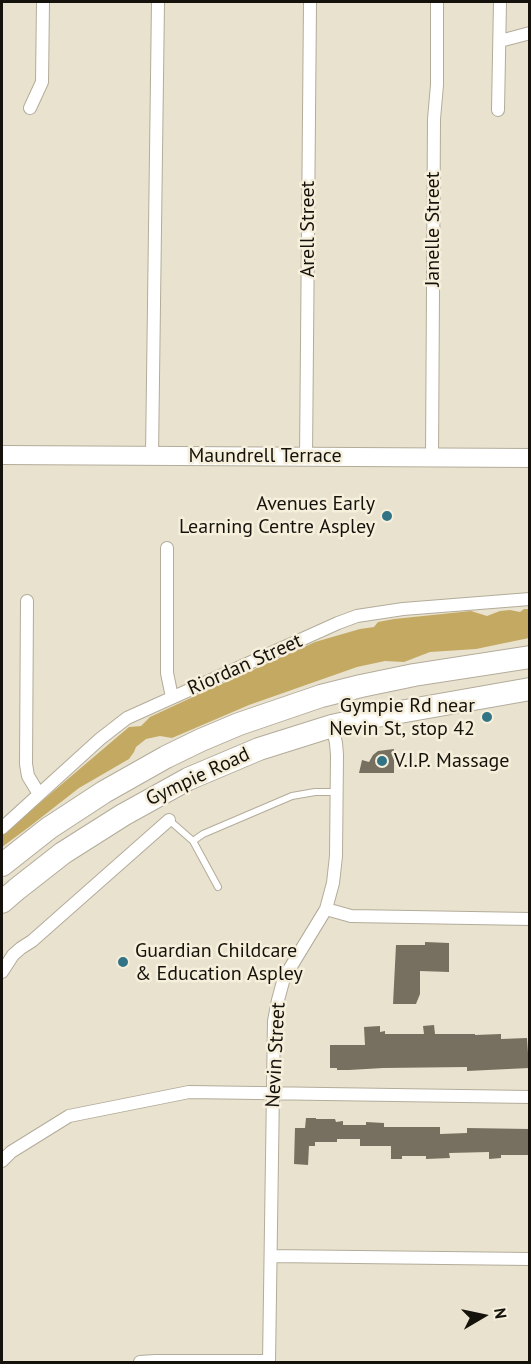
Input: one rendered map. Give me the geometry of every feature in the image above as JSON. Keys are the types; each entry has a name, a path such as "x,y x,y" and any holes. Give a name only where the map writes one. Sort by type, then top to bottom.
{"highway":[{"name":"Gympie Road","path":"2,865 82,806 201,740 239,724 321,696 361,686 414,675 530,657"},
{"path":"414,675 420,708"},
{"name":"Gympie Road","path":"2,902 63,853 112,821 188,779 259,749 332,726 530,689"}],"main road":[{"name":"Maundrell Terrace","path":"2,455 530,458"}],"street":[{"path":"30,108 42,82 43,2"},
{"path":"152,455 158,2"},
{"name":"Arell Street","path":"306,457 310,2"},
{"name":"Janelle Street","path":"432,457 437,2"},
{"path":"498,110 500,2"},
{"path":"500,41 530,33"},
{"path":"167,548 167,673 172,697"},
{"name":"Riordan Street","path":"2,828 127,718 338,623 357,616 403,609 530,599"},
{"path":"27,601 26,764 28,776 39,794"},
{"name":"Nevin Street","path":"269,1362 274,1021 284,978 326,909 333,882 336,856 337,792 336,743 332,726"},
{"name":"Gympie Road","path":"2,972 13,955 32,941 169,820"},
{"path":"326,909 351,916 530,919"},
{"path":"2,1161 18,1147 69,1116 189,1092 530,1096"},
{"path":"271,1256 530,1259"},
{"path":"140,1362 269,1362"}],"lane":[{"path":"193,841 203,834 292,796 315,792 337,792"},
{"path":"169,820 193,841 218,887"}],"shaded area":[{"path":"529,609 529,638 476,649 430,652 404,662 385,661 357,667 249,705 172,738 160,736 146,739 136,747 129,759 79,788 2,847 2,835 129,727 141,726 150,717 197,695 315,642 374,627 378,622 471,611 487,616 500,611 520,612"}],"building":[{"name":"V.I.P. Massage","path":"394,749 394,773 359,773 362,760 369,762 378,751"},
{"path":"425,942 449,943 449,972 420,971 420,994 416,1004 393,1004 396,945 425,945"},
{"path":"434,1025 435,1034 501,1034 501,1039 527,1038 529,1068 467,1071 467,1067 349,1070 330,1068 330,1045 365,1045 364,1027 380,1026 380,1032 385,1031 385,1034 424,1034 423,1026"},
{"path":"306,1118 335,1119 336,1122 343,1121 343,1125 366,1125 366,1122 384,1123 384,1127 440,1127 440,1134 467,1133 467,1128 530,1129 530,1155 501,1155 501,1158 489,1159 489,1152 449,1153 450,1158 426,1159 426,1156 402,1156 402,1159 391,1159 391,1146 360,1146 360,1139 337,1139 337,1142 315,1142 315,1146 309,1146 308,1165 294,1164 295,1128 305,1128"}],"place":[{"name":"Avenues Early Learning Centre Aspley","path":"387,516"},
{"name":"Gympie Rd near Nevin St, stop 42","path":"487,717"},
{"name":"V.I.P. Massage","path":"382,761"},
{"name":"Guardian Childcare & Education Aspley","path":"123,962"}]}
